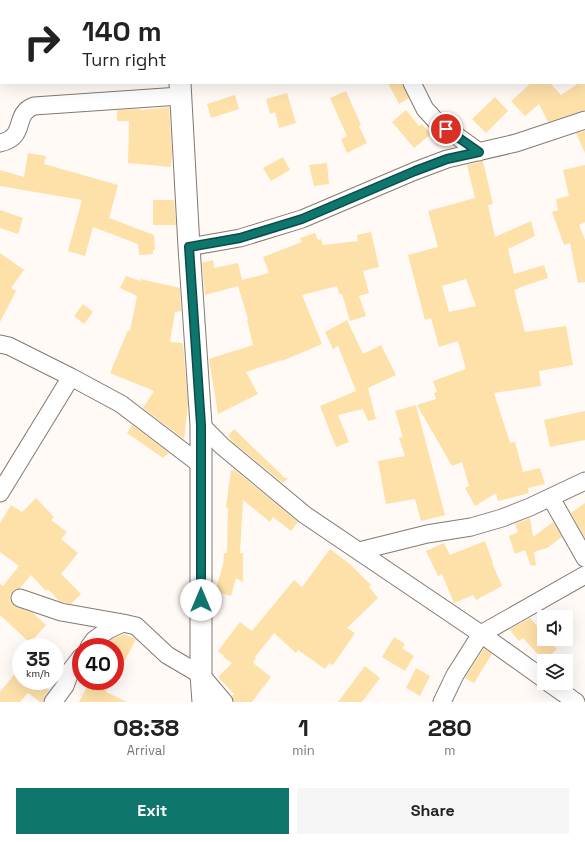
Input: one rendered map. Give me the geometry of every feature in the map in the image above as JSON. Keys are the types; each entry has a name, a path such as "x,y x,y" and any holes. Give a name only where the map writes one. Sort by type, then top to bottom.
{"street":[{"path":"413,84 426,108 436,121 479,152"},
{"path":"0,144 11,140 17,133 22,116 26,109 34,106 180,90 201,425 201,675 203,702"},
{"path":"189,247 240,238 302,219 447,159 516,143 585,120"},
{"path":"0,344 9,346 121,404 201,465"},
{"path":"0,493 71,377"},
{"path":"201,425 222,446 305,515 359,550 537,674"},
{"path":"359,550 427,534 471,527 509,515 552,498 585,481"},
{"path":"552,498 585,558"},
{"path":"442,702 455,675 481,634 585,575"},
{"path":"20,598 61,612 136,626 167,656 201,675 224,702"},
{"path":"97,638 108,630 123,623"},
{"path":"53,702 65,686 72,669"},
{"path":"560,690 576,702"}],"building":[{"path":"389,84 402,84 409,98 399,104"},
{"path":"530,84 551,84 561,95 578,84 585,84 585,110 548,122 539,104 525,116 511,101"},
{"path":"346,91 367,143 347,153 341,139 347,136 330,98"},
{"path":"287,93 296,123 279,128 275,112 270,114 266,99"},
{"path":"235,95 239,109 211,118 207,104"},
{"path":"495,97 508,111 486,133 472,119"},
{"path":"169,107 172,153 171,167 128,163 129,121 117,121 117,110 141,110"},
{"path":"406,110 419,126 422,124 431,134 414,148 392,122"},
{"path":"585,131 585,153 576,133"},
{"path":"28,153 46,156 44,164 118,185 109,218 154,235 155,250 153,250 153,254 139,255 138,244 93,227 85,256 68,251 82,200 0,186 0,170 24,177"},
{"path":"283,157 290,170 271,181 263,168"},
{"path":"483,161 493,204 488,205 495,237 531,221 535,236 508,249 514,274 544,265 548,278 514,290 525,332 566,326 573,365 539,371 541,386 494,393 510,443 515,442 523,472 540,468 545,484 528,488 529,493 498,501 496,493 475,506 465,488 469,486 462,462 452,466 417,405 436,399 434,393 437,392 433,381 466,369 458,341 439,347 431,318 425,320 408,255 438,247 428,211 475,198 467,165","holes":["466,279 476,306 449,312 442,286"]},
{"path":"327,163 329,184 314,186 309,165"},
{"path":"585,165 585,222 579,225 585,240 585,282 578,283 570,243 564,245 552,212 558,210 556,199 569,196 563,170"},
{"path":"153,200 174,200 176,225 153,225"},
{"path":"0,210 23,218 18,234 0,228"},
{"path":"371,232 379,267 363,271 369,293 359,296 366,316 350,321 342,294 339,294 337,286 302,295 322,344 282,361 246,372 258,394 218,414 209,359 253,345 248,319 238,286 205,295 202,263 213,260 214,268 238,263 242,280 269,273 263,257 302,242 300,238 315,233 318,240 321,239 323,245 358,241 357,235"},
{"path":"0,253 24,270 11,288 16,291 0,322"},
{"path":"126,276 140,281 140,279 180,288 181,311 175,312 170,342 183,343 188,404 184,439 143,408 154,391 110,373 128,330 130,331 137,296 120,288"},
{"path":"83,304 93,312 84,324 74,316"},
{"path":"347,320 363,354 381,345 396,375 368,388 376,419 368,421 363,409 338,415 349,442 336,447 320,406 356,391 338,346 333,349 325,332"},
{"path":"416,405 445,515 421,521 415,499 386,504 378,461 405,456 399,438 403,437 395,411"},
{"path":"585,411 585,440 550,447 544,420"},
{"path":"132,425 169,453 163,458 127,433"},
{"path":"234,429 285,478 288,478 283,483 234,443 228,436"},
{"path":"231,470 236,471 298,522 291,531 273,517 270,522 243,500 240,553 243,553 243,582 236,578 231,596 215,591 223,565 224,553 227,553 228,508 226,507"},
{"path":"36,498 54,517 51,520 67,532 61,539 78,553 61,574 81,594 71,604 59,601 48,589 46,591 31,575 20,588 13,591 10,595 10,600 13,605 33,613 46,625 34,638 25,638 0,615 0,584 3,586 19,566 0,552 0,523 11,505 22,512"},
{"path":"585,503 585,538 571,513"},
{"path":"530,518 533,537 553,522 562,537 547,548 534,552 536,565 531,566 525,550 515,554 509,536 518,532 515,524"},
{"path":"485,541 492,563 502,586 476,600 473,595 454,603 442,574 438,576 426,551 444,543 450,555"},
{"path":"330,549 351,565 371,585 369,587 378,598 347,628 355,633 333,665 329,663 325,669 298,650 296,653 274,633 255,657 256,658 253,663 271,677 252,702 234,702 232,696 234,694 218,677 232,663 223,657 224,656 218,651 240,622 252,631 294,580 302,587"},
{"path":"530,618 537,626 537,646 554,646 557,649 552,654 538,654 523,638 519,641 509,629"},
{"path":"124,634 136,639 124,662 124,638 114,638"},
{"path":"394,637 405,644 402,648 414,656 405,671 382,657"},
{"path":"484,648 492,654 474,683 465,678"},
{"path":"365,666 380,678 362,702 338,702"},
{"path":"416,668 430,676 420,696 406,688"},
{"path":"12,677 12,690 49,690 43,702 40,702 28,693 20,702 0,702 0,692"},
{"path":"85,690 107,690 106,692 127,702 79,702"}],"route":[{"path":"201,600 201,425 189,247 240,238 302,219 415,171 447,159 479,152 446,129"}]}
